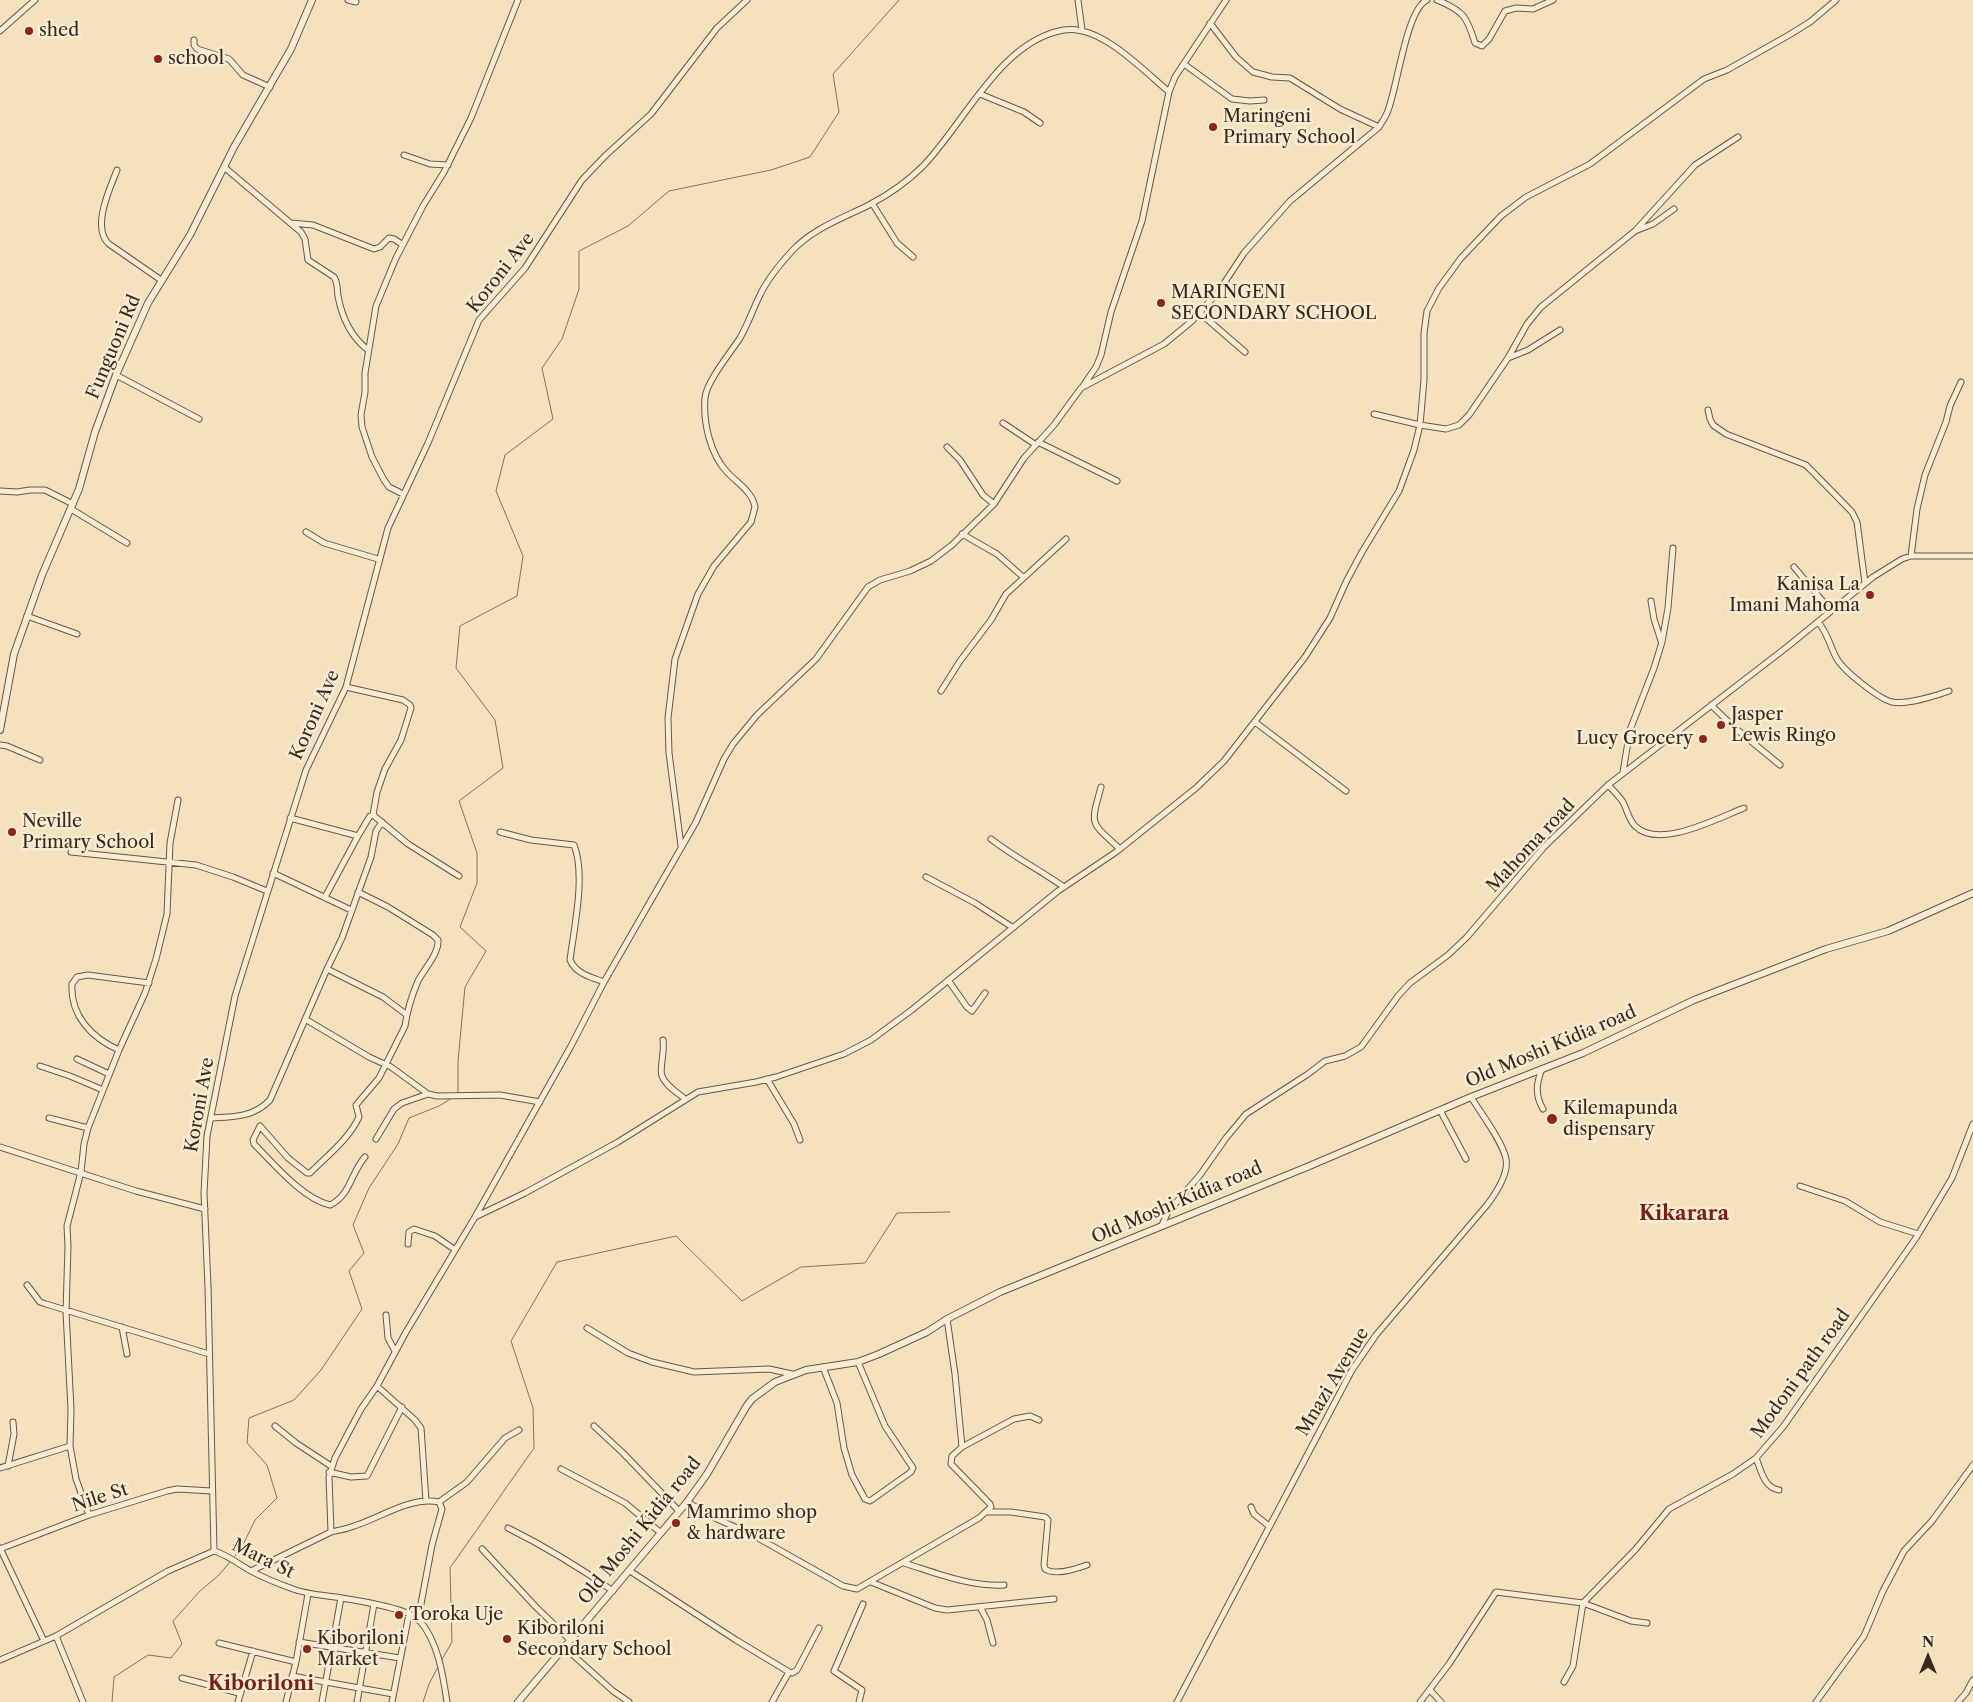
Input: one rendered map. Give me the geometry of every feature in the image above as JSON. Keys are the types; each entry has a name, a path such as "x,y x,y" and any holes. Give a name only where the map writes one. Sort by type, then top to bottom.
{"street":[{"path":"0,31 36,0"},
{"name":"Funguoni Rd","path":"0,730 14,654 42,575 72,506 95,432 116,375 148,303 190,235 224,166 291,49 312,0"},
{"path":"348,0 356,2"},
{"path":"403,494 391,488 384,480 372,457 362,427 361,415 365,400 365,373 378,300 403,245 448,165 471,118 518,0"},
{"name":"Koroni Ave","path":"214,1551 204,1209 204,1162 207,1136 229,1022 266,891 308,766 346,687 378,559 388,528 428,442 479,320 533,257 582,180 651,114 717,28 747,0"},
{"path":"1078,0 1082,30"},
{"path":"331,1532 328,1496 331,1466 361,1409 377,1386 540,1102 604,982 660,886 680,846 701,813 724,759 733,744 757,715 816,659 868,587 880,580 910,571 945,552 994,504 1018,466 1096,367 1111,312 1142,221 1169,92 1175,77 1226,0"},
{"path":"1081,388 1164,344 1200,314 1219,291 1244,252 1290,201 1379,127 1388,111 1404,44 1416,12 1420,5 1427,0"},
{"path":"1437,0 1464,15 1469,21 1476,43 1482,46 1489,39 1505,11 1516,8 1533,9 1553,0"},
{"path":"474,1217 525,1193 618,1142 685,1099 706,1090 767,1079 844,1054 871,1040 896,1022 1064,886 1120,849 1212,774 1306,657 1330,618 1362,552 1400,491 1414,450 1420,425 1424,380 1424,333 1427,311 1439,288 1461,258 1482,234 1526,197 1590,164 1704,79 1727,70 1789,35 1810,22 1836,0"},
{"path":"1210,23 1236,57 1253,72 1272,77 1290,78 1340,110 1379,127"},
{"path":"680,846 669,753 668,718 675,659 698,594 711,570 751,522 756,507 750,493 723,468 712,448 706,418 706,393 740,337 759,296 776,269 802,241 872,203 906,181 922,167 980,94 1013,57 1041,37 1067,29 1082,30 1096,35 1108,42 1169,92"},
{"path":"194,40 194,46 197,49 230,60 235,63 238,71 243,75 270,87"},
{"path":"1184,64 1232,99 1264,100"},
{"path":"980,94 1024,112 1040,123"},
{"path":"1374,414 1446,429 1455,428 1459,425 1469,415 1508,358 1527,324 1541,307 1635,231 1694,165 1738,137"},
{"path":"404,155 430,164 448,165"},
{"path":"224,166 303,235 310,262 334,277 337,282 342,314 347,326 353,337 368,350"},
{"path":"117,170 107,196 102,217 103,237 109,244 161,280"},
{"path":"872,203 897,243 913,257"},
{"path":"1635,231 1653,224 1674,209"},
{"path":"290,222 313,225 374,249 380,247 389,238 403,245"},
{"path":"1200,314 1245,352"},
{"path":"1508,358 1528,350 1560,330"},
{"path":"116,375 198,419"},
{"path":"1911,556 1917,509 1925,475 1946,422 1950,406 1961,382"},
{"path":"1708,410 1714,425 1726,434 1806,465 1852,512 1857,522 1865,584"},
{"path":"1003,423 1037,444 1117,481"},
{"path":"947,447 960,460 983,494 994,504"},
{"path":"0,491 45,490 127,543"},
{"path":"306,532 331,546 378,559"},
{"path":"962,534 996,554 1023,577"},
{"path":"941,691 960,661 991,620 1006,594 1066,539"},
{"path":"1623,772 1630,730 1662,642 1668,608 1673,548"},
{"name":"Mahoma road","path":"1162,1225 1168,1212 1200,1175 1226,1138 1246,1114 1325,1061 1344,1056 1361,1047 1398,996 1410,983 1448,955 1467,937 1544,847 1623,772 1865,584 1902,559 1911,556 1973,556"},
{"path":"1794,566 1831,611"},
{"path":"1651,602 1654,619 1662,642"},
{"path":"28,616 77,634"},
{"path":"1818,622 1824,629 1840,663 1856,679 1892,702 1932,697 1949,691"},
{"path":"326,896 358,836 370,816 373,815 377,792 387,764 400,740 411,708 403,700 346,687"},
{"path":"1711,705 1735,728 1780,765"},
{"path":"1255,722 1346,791"},
{"path":"0,745 7,746 40,760"},
{"path":"1608,785 1622,801 1635,826 1655,835 1689,830 1744,808"},
{"path":"1100,787 1093,817 1094,824 1120,849"},
{"path":"89,1515 76,1479 70,1446 71,1409 66,1312 67,1226 81,1172 88,1128 119,1050 149,983 167,914 168,862 178,800"},
{"path":"373,815 408,844 459,876"},
{"path":"290,818 358,836"},
{"path":"212,1118 253,1113 262,1109 270,1100 326,969 342,938 372,857 376,831 382,822"},
{"path":"500,832 531,840 574,845 578,883 576,918 570,960 573,966 582,973 604,982"},
{"path":"990,840 1064,886"},
{"path":"71,852 206,867 266,891"},
{"path":"273,873 326,896 351,910"},
{"path":"926,877 975,903 1012,927"},
{"path":"358,892 399,913 434,935 438,940 438,947 418,982 405,1026 372,1088 356,1105 359,1118 356,1123 337,1147 310,1173 298,1167 288,1158 260,1126 253,1140 254,1144 292,1183 318,1200 330,1205 346,1192 358,1165 365,1157"},
{"name":"Old Moshi Kidia road","path":"518,1702 687,1502 707,1474 752,1399 775,1382 792,1374 858,1362 893,1348 1000,1292 1307,1167 1471,1097 1583,1053 1694,1000 1826,949 1888,931 1973,893"},
{"path":"326,969 383,997 407,1015"},
{"path":"119,1050 97,1039 88,1029 76,1005 72,984 76,977 88,975 149,983"},
{"path":"948,980 972,1011 986,993"},
{"path":"305,1019 369,1057 385,1064 428,1094 437,1096 500,1095 540,1102"},
{"path":"663,1040 662,1076 685,1099"},
{"path":"77,1059 109,1074"},
{"path":"40,1066 103,1090"},
{"path":"1542,1068 1536,1086 1543,1109"},
{"path":"767,1079 794,1124 800,1140"},
{"path":"376,1139 394,1109 402,1103 428,1094"},
{"name":"Mnazi Avenue","path":"1177,1702 1356,1363 1376,1335 1487,1205 1500,1184 1506,1170 1506,1158 1500,1144 1471,1097"},
{"path":"1440,1110 1466,1158"},
{"path":"49,1118 88,1128"},
{"name":"Modoni path road","path":"1583,1603 1636,1550 1669,1509 1733,1474 1756,1458 1783,1427 1918,1234 1952,1178 1973,1124"},
{"path":"0,1146 136,1191 204,1209"},
{"path":"1800,1186 1840,1199 1880,1222 1918,1234"},
{"path":"408,1244 408,1232 414,1229 435,1236 454,1249"},
{"path":"27,1285 40,1302 66,1312 209,1354"},
{"path":"386,1314 388,1338 395,1352"},
{"path":"947,1320 955,1374 962,1447"},
{"path":"122,1327 126,1354"},
{"path":"587,1328 628,1353 652,1362 694,1372 769,1369 792,1374"},
{"path":"823,1367 837,1403 844,1448 852,1475 865,1499 870,1501 911,1472 913,1468 882,1420 858,1362"},
{"path":"377,1386 402,1407 421,1428 426,1501"},
{"path":"329,1472 351,1477 368,1476 402,1407"},
{"path":"687,1502 717,1519 751,1534 843,1586 857,1590 987,1512 991,1507 951,1464 952,1456 962,1447 1014,1419 1030,1416 1039,1420"},
{"path":"8,1466 14,1434 13,1422"},
{"path":"275,1426 296,1443 331,1466"},
{"path":"594,1426 679,1511"},
{"path":"251,1571 331,1532 354,1526 402,1507 426,1501 439,1502 467,1482 505,1438 518,1430"},
{"path":"0,1468 70,1446"},
{"path":"1756,1458 1769,1486 1779,1490"},
{"path":"1816,1702 1864,1636 1883,1591 1904,1550 1932,1521 1973,1465"},
{"path":"561,1468 625,1503 661,1533"},
{"name":"Nile St","path":"0,1548 89,1515 167,1491 177,1489 212,1491"},
{"path":"418,1620 432,1545 442,1509 439,1502"},
{"path":"1251,1508 1254,1514 1269,1526"},
{"path":"987,1512 1011,1512 1045,1517 1048,1520 1048,1527 1044,1564 1048,1572 1072,1570 1087,1565"},
{"path":"508,1528 544,1546 613,1591"},
{"path":"0,1548 44,1642"},
{"path":"482,1549 536,1607 570,1640"},
{"name":"Mara St","path":"0,1660 56,1636 168,1571 214,1551 224,1554 251,1571 308,1594 374,1604 409,1614 418,1620 438,1655 447,1702"},
{"path":"904,1563 964,1581 1004,1585"},
{"path":"630,1571 736,1640 792,1673 797,1670 819,1628"},
{"path":"871,1582 935,1608 957,1610 1054,1600"},
{"path":"1420,1702 1496,1592 1583,1603 1631,1621 1647,1623"},
{"path":"286,1702 296,1662 308,1594"},
{"path":"322,1702 341,1598"},
{"path":"1564,1682 1574,1660 1583,1603"},
{"path":"357,1702 374,1604"},
{"path":"859,1702 862,1690 834,1671 864,1604"},
{"path":"980,1607 987,1620 993,1644"},
{"path":"392,1702 409,1614"},
{"path":"56,1636 83,1702"},
{"path":"299,1642 400,1658"},
{"path":"219,1643 296,1662"},
{"path":"564,1647 613,1691 629,1702"},
{"path":"238,1702 252,1651"},
{"path":"772,1702 789,1672"},
{"path":"292,1676 393,1694"},
{"path":"182,1678 239,1693"},
{"path":"1958,1702 1966,1693 1973,1680"},
{"path":"1430,1690 1441,1702"}],"waterway":[{"path":"458,1094 458,1061 465,987 486,951 460,927 477,883 477,853 459,801 503,768 495,720 456,668 460,626 517,596 523,556 496,491 505,455 553,419 542,368 562,339 579,289 579,251 628,226 669,191 771,170 810,157 839,112 833,74 899,0"},
{"path":"235,1556 242,1547 255,1520 277,1498 267,1465 247,1443 249,1418 294,1400 321,1370 362,1309 349,1271 364,1253 353,1225 369,1188 398,1144 409,1118 439,1106 452,1098"},
{"path":"441,1661 452,1642 450,1568 534,1448 533,1408 511,1341 557,1262 676,1236 742,1301 801,1267 865,1263 897,1213 950,1212"},
{"path":"112,1702 114,1677 148,1655 171,1658 182,1644 173,1621 230,1562"},
{"path":"423,1702 429,1684 438,1667"}],"place":[{"name":"shed","path":"29,31"},
{"name":"school","path":"158,59"},
{"name":"Maringeni Primary School","path":"1213,127"},
{"name":"MARINGENI SECONDARY SCHOOL","path":"1161,303"},
{"name":"Kanisa La Imani Mahoma","path":"1870,595"},
{"name":"Jasper Lewis Ringo","path":"1721,725"},
{"name":"Lucy Grocery","path":"1703,739"},
{"name":"Neville Primary School","path":"12,832"},
{"name":"Kilemapunda dispensary","path":"1552,1119"},
{"name":"Mamrimo shop & hardware","path":"676,1523"},
{"name":"Toroka Uje","path":"399,1615"},
{"name":"Kiboriloni Secondary School","path":"507,1639"},
{"name":"Kiboriloni Market","path":"307,1649"}],"district":[{"name":"Kikarara","path":"1684,1214"},
{"name":"Kiboriloni","path":"261,1684"}]}
